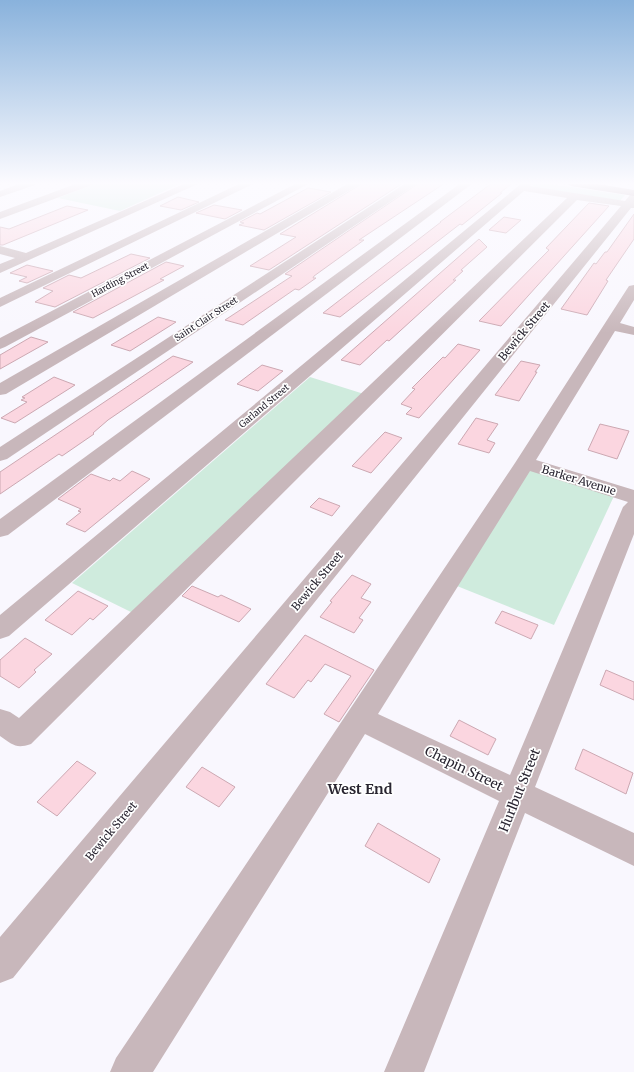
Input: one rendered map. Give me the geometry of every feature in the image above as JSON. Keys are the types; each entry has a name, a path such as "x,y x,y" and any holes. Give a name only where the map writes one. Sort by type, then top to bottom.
{"street":[{"path":"0,269 88,233"},
{"path":"0,303 146,233"},
{"name":"Harding Street","path":"0,344 210,233"},
{"path":"0,390 271,233"},
{"name":"Saint Clair Street","path":"0,455 337,233"},
{"path":"0,530 401,233"},
{"name":"Garland Street","path":"0,629 469,233"},
{"path":"0,721 21,735 531,233"},
{"name":"Bewick Street","path":"0,965 605,233"},
{"path":"0,250 27,257"},
{"path":"130,1072 525,463 622,328 634,288"},
{"name":"Barker Avenue","path":"525,463 634,497"},
{"name":"Hurlbut Street","path":"404,1072 634,507"},
{"name":"Chapin Street","path":"360,718 634,850"}],"green space":[{"path":"310,377 364,394 133,613 72,583"},
{"path":"526,468 614,496 554,625 452,584"}],"building":[{"path":"0,233 32,233 3,245 0,245"},
{"path":"326,233 269,270 250,266 296,237 280,234"},
{"path":"345,233 370,233 359,240 364,240 313,278 316,278 299,290 295,289 243,325 225,320 292,276 285,274"},
{"path":"427,233 448,233 340,317 323,313"},
{"path":"560,233 585,233 501,326 479,321 549,250 546,248"},
{"path":"620,233 634,233 634,239 606,280 608,281 587,315 561,309 594,263 596,264 605,252 607,252"},
{"path":"479,239 487,247 461,270 463,271 453,280 456,280 389,341 387,340 360,365 341,360"},
{"path":"131,254 150,258 55,307 35,302 53,291 43,288 69,275 81,278"},
{"path":"166,262 184,266 160,279 164,280 93,318 73,312"},
{"path":"27,265 53,271 27,283 19,281 27,277 10,273"},
{"path":"158,317 176,322 130,351 111,345"},
{"path":"31,337 48,342 0,369 0,355"},
{"path":"458,344 480,350 419,418 406,414 412,408 401,404 415,389 412,388"},
{"path":"173,356 193,362 108,420 93,433 94,434 62,456 59,454 0,494 0,472"},
{"path":"521,361 540,365 519,401 495,395"},
{"path":"262,365 283,371 258,391 237,384"},
{"path":"54,377 75,385 15,423 1,418 27,402 21,400 25,398 22,397"},
{"path":"476,418 498,424 487,440 495,443 489,453 458,444"},
{"path":"600,424 629,431 617,459 588,450"},
{"path":"385,432 402,438 371,473 352,466"},
{"path":"132,471 150,479 85,532 66,524 81,512 78,511 81,509 58,499 91,474 110,481 113,478 120,481"},
{"path":"319,498 340,506 332,516 310,507"},
{"path":"352,575 371,584 361,598 371,602 359,618 363,620 354,633 320,617 332,602 330,601"},
{"path":"192,586 218,597 221,595 251,609 239,622 182,596"},
{"path":"78,591 108,606 93,620 90,618 72,635 45,620"},
{"path":"502,611 538,625 531,639 495,623"},
{"path":"305,635 374,670 339,722 324,714 351,676 325,664 311,682 308,680 294,698 266,684"},
{"path":"25,638 52,654 34,670 36,672 19,688 0,676 0,660"},
{"path":"606,670 634,682 634,700 600,685"},
{"path":"459,720 496,739 488,755 450,736"},
{"path":"583,749 633,773 626,794 575,769"},
{"path":"77,761 96,773 57,816 37,802"},
{"path":"202,767 235,787 219,807 186,787"},
{"path":"378,823 440,859 429,883 365,846"}],"district":[{"name":"West End","path":"360,789"}]}
